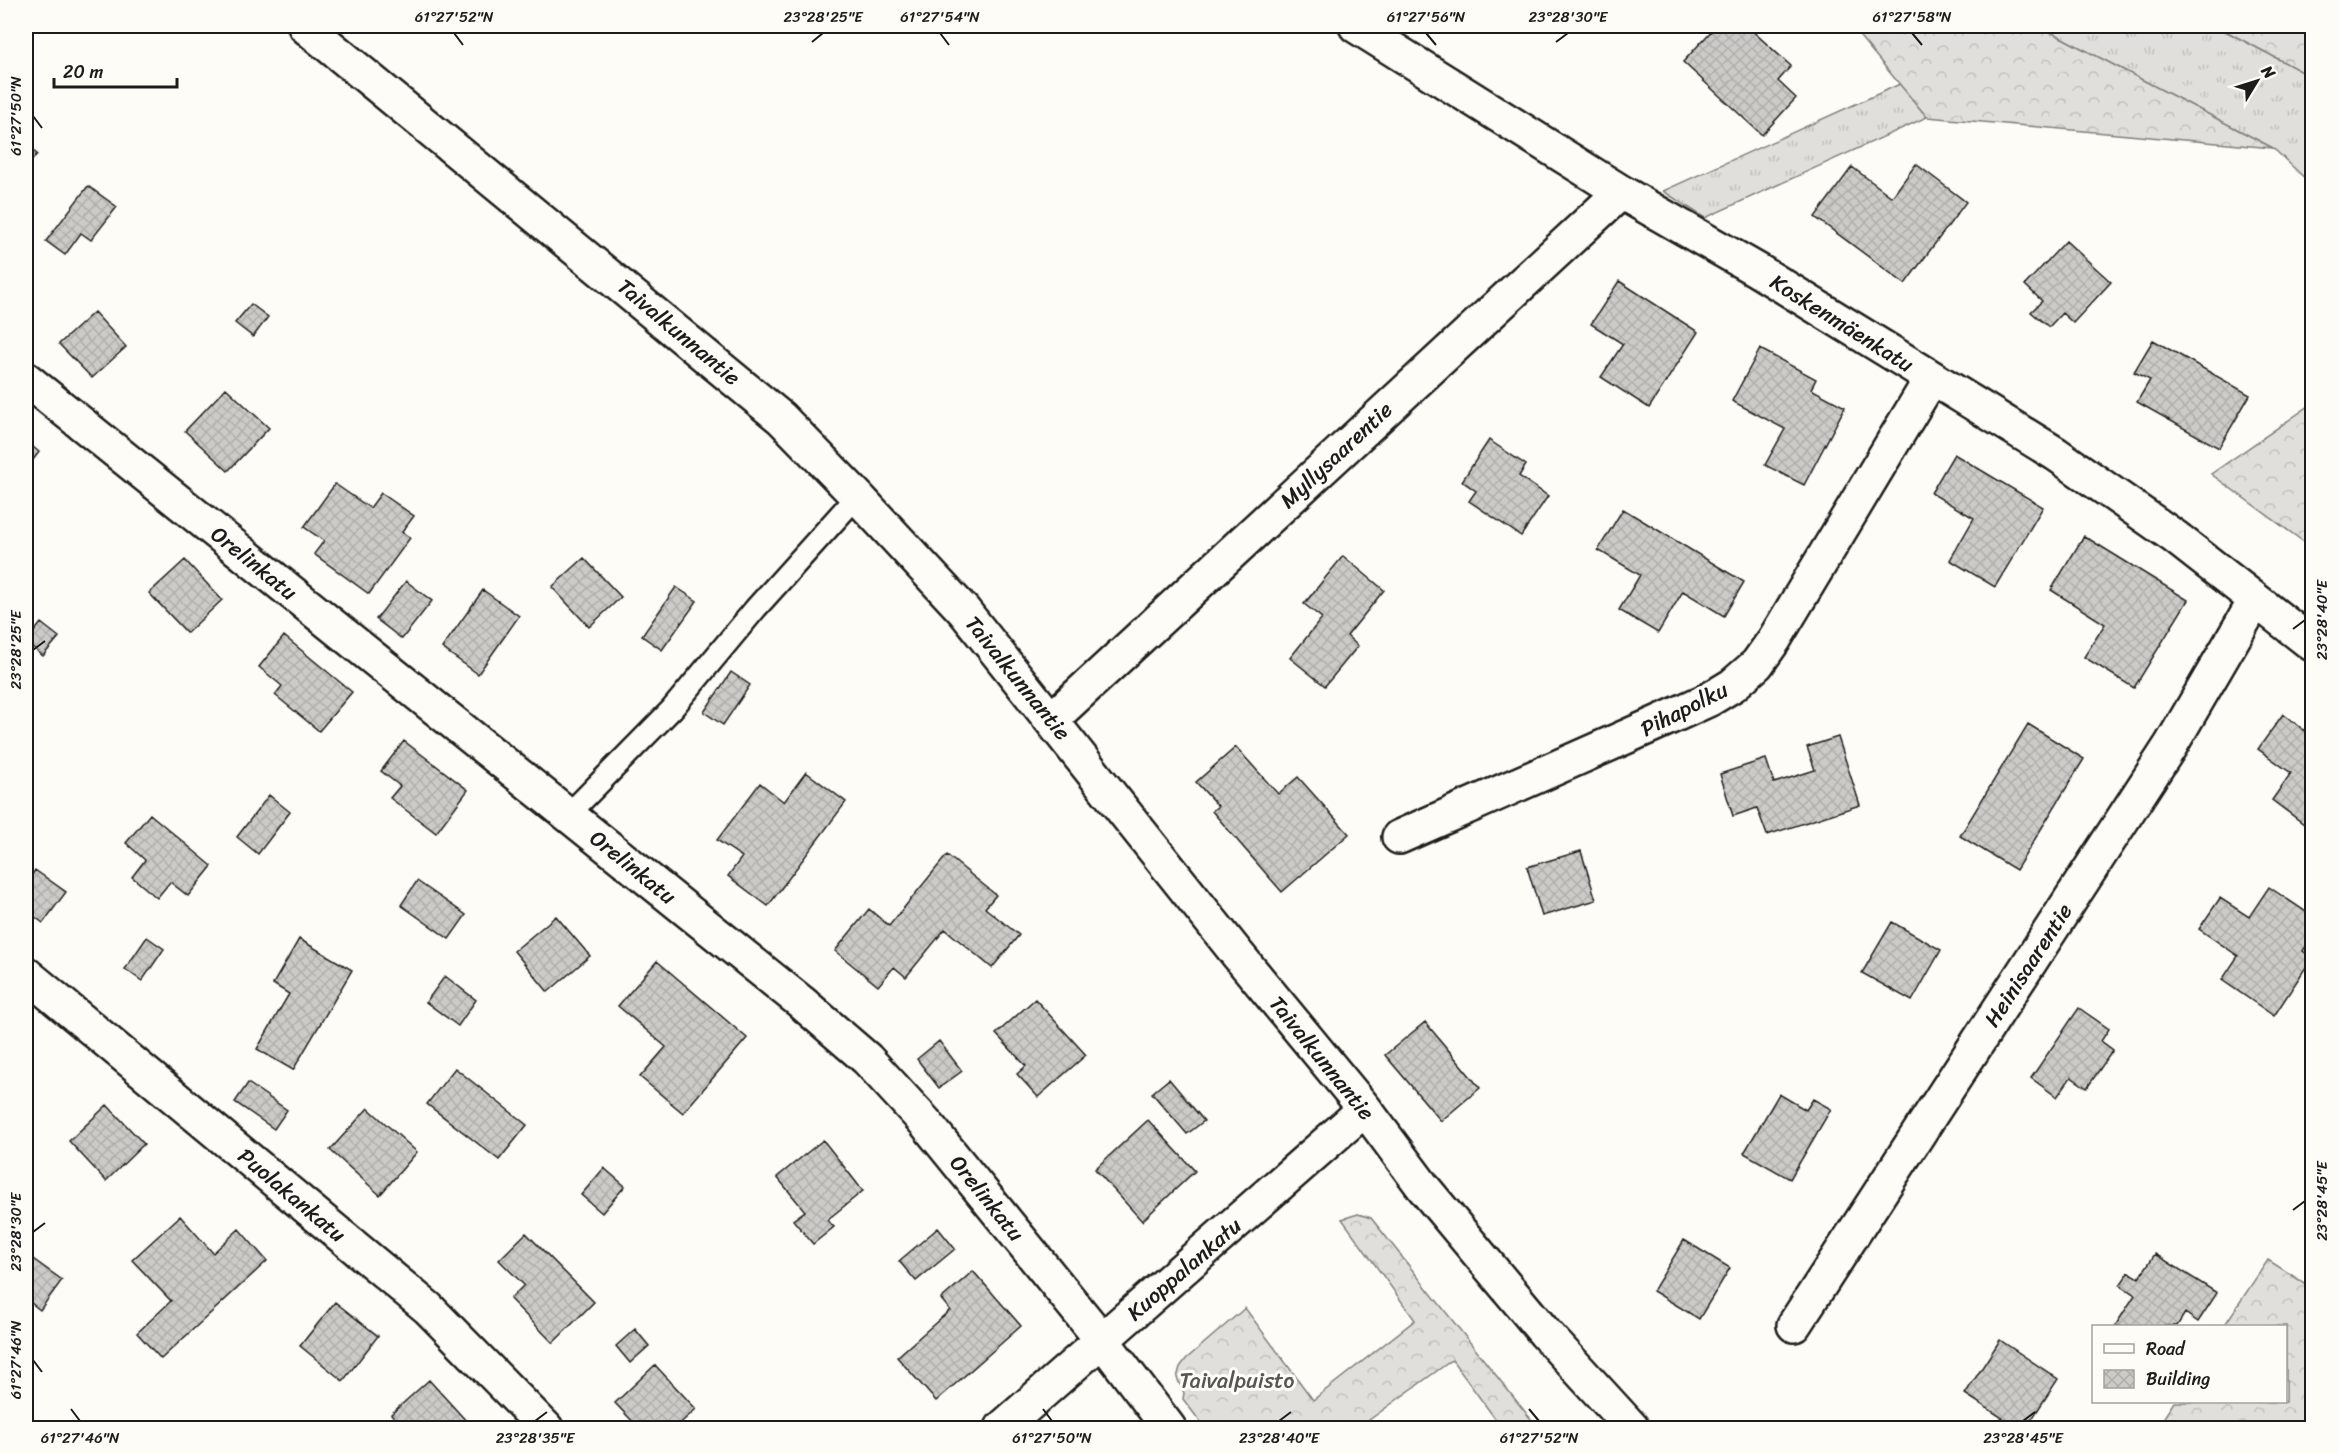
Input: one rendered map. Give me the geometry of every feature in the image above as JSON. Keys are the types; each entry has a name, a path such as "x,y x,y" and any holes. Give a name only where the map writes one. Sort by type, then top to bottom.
{"street":[{"name":"Taivalkunnantie","path":"305,26 781,418 857,496 964,611 1238,955 1365,1109 1423,1187 1545,1333 1632,1428"},
{"name":"Koskenmäenkatu","path":"1356,26 1621,192 1757,270 2056,454 2175,537 2313,644"},
{"name":"Myllysaarentie","path":"1052,719 1621,192"},
{"name":"Pihapolku","path":"1399,837 1655,724 1733,685 1757,664 1774,640 1931,378"},
{"name":"Orelinkatu","path":"26,379 801,1002 867,1059 925,1122 1102,1340 1169,1428"},
{"name":"Heinisaarentie","path":"1794,1325 2171,745 2255,601"},
{"name":"Puolakankatu","path":"26,974 428,1308 546,1428"},
{"name":"Kuoppalankatu","path":"1002,1428 1365,1109"}],"lane":[{"path":"567,815 672,710 756,608 857,496"}],"green space":[{"path":"1851,26 2039,26 2273,148 1927,117"},
{"path":"2039,26 2216,26 2312,77 2312,185 2273,148"},
{"path":"2216,26 2312,26 2312,77"},
{"path":"1900,84 1927,117 1705,218 1663,191"},
{"path":"2312,404 2312,519 2308,545 2211,474"},
{"name":"Taivalpuisto","path":"1358,1214 1371,1218 1538,1428 1502,1428 1452,1360 1358,1428 1205,1428 1183,1399 1184,1393 1177,1378 1180,1367 1186,1359 1245,1308 1313,1400 1415,1320 1342,1219"},
{"path":"2268,1260 2312,1288 2312,1428 2157,1428 2173,1403 2287,1403 2287,1325 2225,1325"}],"building":[{"path":"1716,26 1747,26 1791,66 1778,81 1796,98 1762,135 1683,62"},
{"path":"26,145 37,154 26,168"},
{"path":"1916,164 1966,202 1905,284 1815,217 1852,167 1892,197"},
{"path":"88,186 117,207 91,240 81,233 65,255 46,241"},
{"path":"2066,241 2111,282 2073,323 2062,313 2049,327 2031,312 2042,301 2025,285"},
{"path":"1619,281 1698,332 1649,408 1601,377 1623,344 1591,324"},
{"path":"251,304 268,317 253,337 235,323"},
{"path":"94,312 126,347 92,378 59,344"},
{"path":"2153,340 2250,395 2219,448 2137,402 2150,380 2134,372"},
{"path":"1760,349 1816,379 1811,389 1845,407 1804,485 1765,465 1785,429 1732,401"},
{"path":"226,388 269,428 228,471 185,431"},
{"path":"1489,440 1526,465 1519,476 1548,496 1521,536 1469,501 1476,491 1462,481"},
{"path":"26,441 39,452 26,469"},
{"path":"1954,454 2043,507 1995,587 1950,560 1974,518 1931,493"},
{"path":"335,484 370,508 381,493 414,516 402,532 410,538 369,594 314,554 324,541 304,527"},
{"path":"1623,509 1744,582 1724,616 1683,591 1658,633 1619,610 1640,575 1598,550"},
{"path":"2084,536 2188,600 2134,688 2084,657 2105,624 2051,590"},
{"path":"1343,556 1384,590 1347,636 1358,646 1325,686 1290,658 1322,618 1304,604"},
{"path":"584,558 621,597 589,627 552,587"},
{"path":"185,560 222,600 187,633 149,593"},
{"path":"406,581 432,601 402,639 376,619"},
{"path":"676,587 697,601 662,650 642,636"},
{"path":"483,590 519,616 478,674 442,648"},
{"path":"41,623 59,637 43,656 26,642"},
{"path":"284,636 352,692 319,731 275,695 282,686 259,667"},
{"path":"731,672 750,685 723,725 704,712"},
{"path":"2283,714 2312,736 2312,830 2272,800 2291,773 2258,749"},
{"path":"2028,724 2084,759 2016,870 1960,836"},
{"path":"1838,737 1860,805 1767,835 1757,808 1733,816 1720,774 1766,759 1774,783 1815,770 1807,747"},
{"path":"404,741 468,790 436,833 390,798 400,786 381,771"},
{"path":"1236,747 1278,794 1298,777 1349,834 1282,892 1212,811 1218,806 1196,782"},
{"path":"806,772 846,802 768,906 728,876 742,857 717,840 760,783 784,802"},
{"path":"269,795 290,812 258,854 237,837"},
{"path":"150,814 212,866 188,896 170,882 157,898 132,877 145,860 126,843"},
{"path":"1581,851 1596,900 1542,916 1527,867"},
{"path":"947,855 996,895 985,908 1019,935 992,968 945,929 906,977 894,967 878,986 835,951 869,909 889,926"},
{"path":"35,870 66,892 43,923 26,910 26,884"},
{"path":"417,881 466,915 449,939 401,905"},
{"path":"2269,887 2312,916 2312,937 2303,951 2312,958 2274,1016 2222,980 2238,956 2199,929 2220,898 2249,917"},
{"path":"556,916 590,956 548,992 514,951"},
{"path":"1892,922 1941,950 1912,1001 1862,973"},
{"path":"147,937 164,949 142,981 125,969"},
{"path":"299,939 352,970 293,1070 257,1049 289,994 273,984"},
{"path":"657,961 747,1038 683,1113 640,1077 666,1047 618,1006"},
{"path":"445,976 476,1000 458,1026 426,1002"},
{"path":"1035,999 1086,1055 1038,1097 1017,1074 1026,1066 996,1034"},
{"path":"2079,1008 2109,1029 2101,1041 2113,1050 2087,1088 2071,1077 2057,1097 2031,1078"},
{"path":"1425,1022 1480,1088 1441,1121 1385,1055"},
{"path":"939,1041 962,1071 939,1088 917,1059"},
{"path":"455,1068 527,1125 499,1160 427,1104"},
{"path":"1169,1079 1204,1121 1187,1134 1152,1093"},
{"path":"248,1083 287,1110 274,1129 235,1102"},
{"path":"1779,1094 1806,1110 1813,1099 1831,1109 1790,1179 1744,1153"},
{"path":"107,1105 144,1144 106,1181 69,1141"},
{"path":"368,1108 417,1152 380,1195 330,1150"},
{"path":"1148,1120 1195,1171 1142,1221 1095,1169"},
{"path":"823,1140 863,1191 827,1220 834,1227 813,1244 793,1220 805,1211 777,1177"},
{"path":"604,1168 625,1186 602,1213 581,1195"},
{"path":"180,1216 213,1253 239,1229 267,1261 161,1359 137,1333 171,1301 132,1260"},
{"path":"938,1228 955,1249 916,1281 899,1261"},
{"path":"526,1233 594,1302 553,1343 510,1299 524,1285 499,1260"},
{"path":"1684,1240 1730,1268 1699,1319 1653,1291"},
{"path":"26,1254 62,1280 40,1310 26,1299"},
{"path":"2155,1254 2217,1293 2198,1322 2185,1313 2178,1325 2116,1325 2135,1295 2120,1285 2129,1272 2139,1278"},
{"path":"973,1271 1021,1326 936,1401 897,1357 950,1310 941,1299"},
{"path":"335,1302 378,1336 343,1381 300,1346"},
{"path":"635,1329 649,1346 630,1363 616,1346"},
{"path":"2000,1340 2058,1379 2026,1428 2018,1428 1965,1394"},
{"path":"655,1365 696,1409 675,1428 639,1428 615,1403"},
{"path":"429,1380 468,1423 463,1428 404,1428 391,1414"}]}
